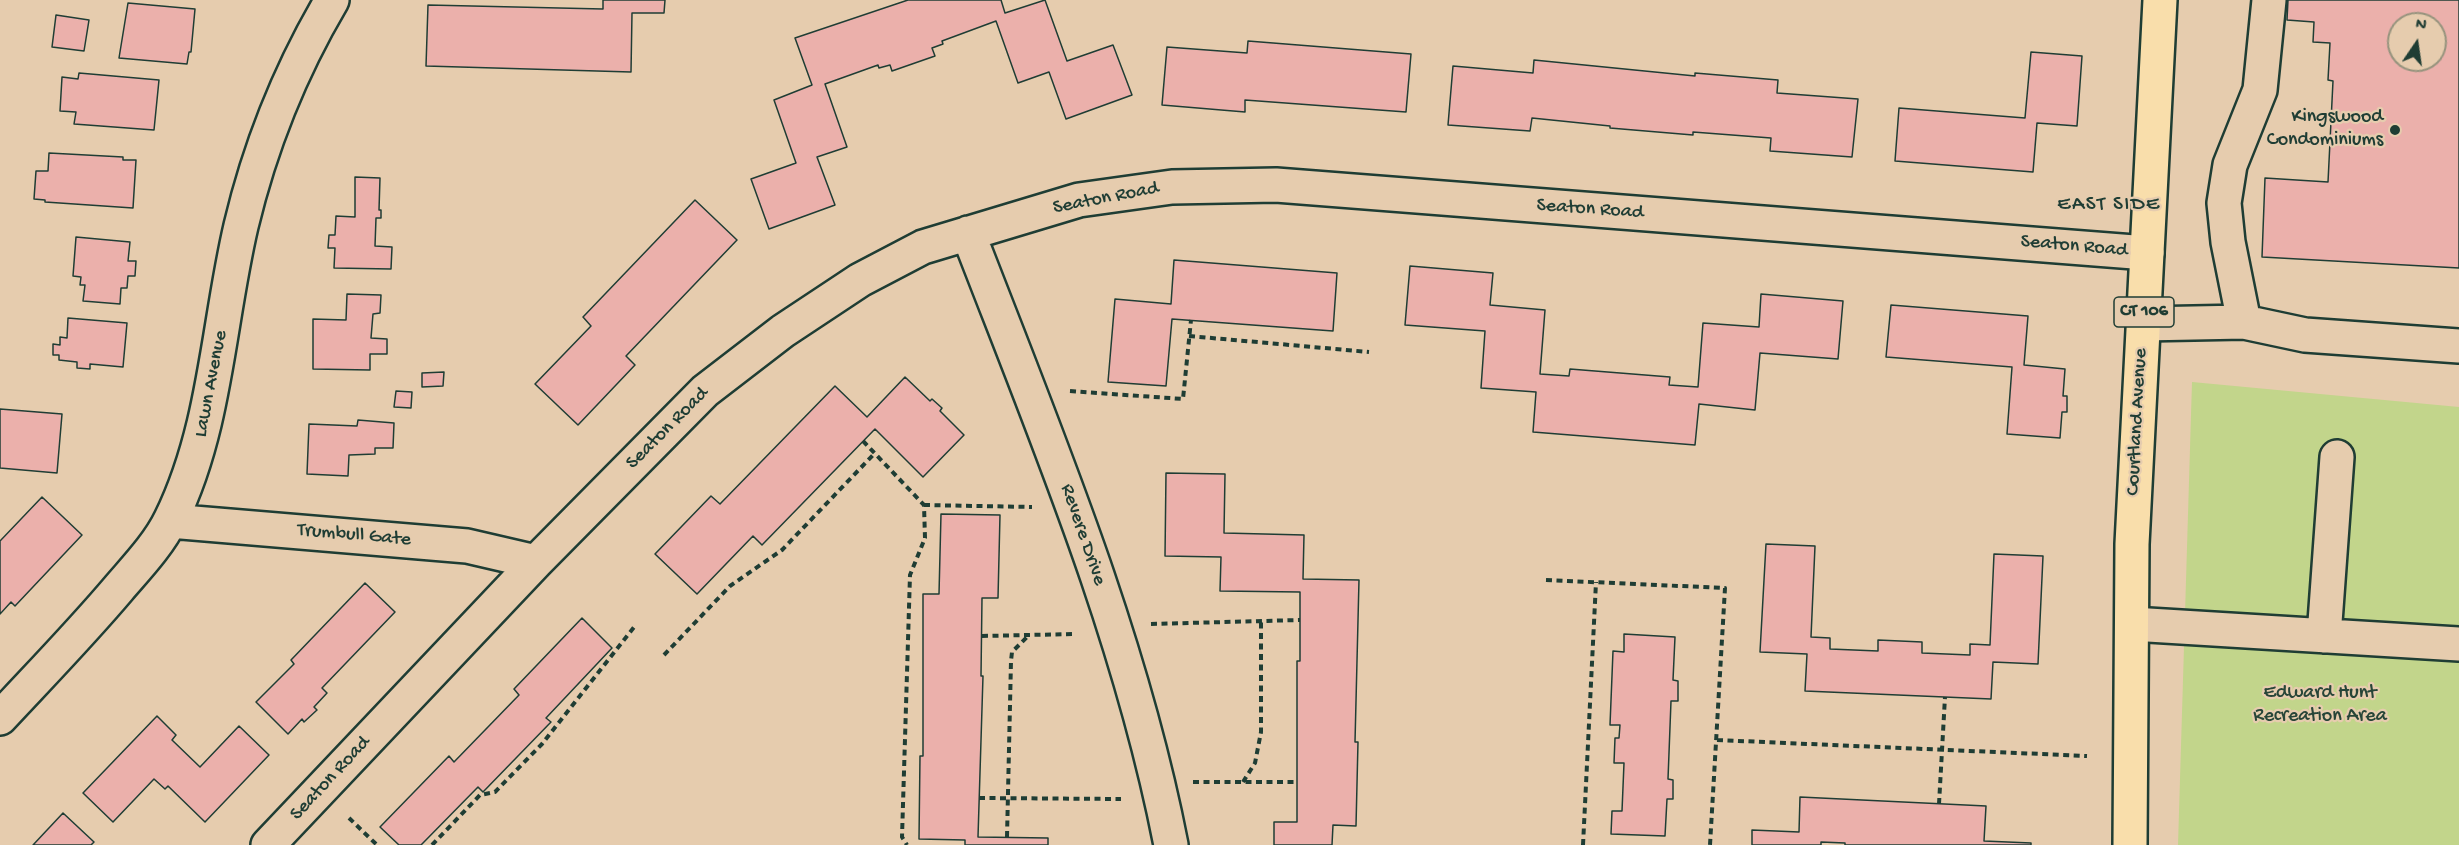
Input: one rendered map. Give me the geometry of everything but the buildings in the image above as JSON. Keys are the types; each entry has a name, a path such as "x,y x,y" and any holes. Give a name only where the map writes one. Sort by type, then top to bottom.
{"main road":[{"name":"Courtland Avenue","path":"2130,845 2132,544 2160,0"}],"street":[{"name":"Lawn Avenue","path":"0,718 83,630 141,562 170,521 200,448 241,227 258,164 278,105 311,35 332,0"},
{"path":"2244,322 2228,242 2224,203 2230,165 2260,90 2269,0"},
{"name":"Seaton Road","path":"268,845 536,562 705,392 774,338 860,280 923,247 1079,200 1172,187 1276,185 2147,253"},
{"name":"Revere Drive","path":"968,233 1063,481 1111,621 1158,782 1171,845"},
{"path":"2143,324 2244,322 2305,334 2459,346"},
{"path":"2324,636 2337,457"},
{"name":"Trumbull Gate","path":"170,521 467,546 536,562"},
{"path":"2132,624 2459,645"}],"path":[{"path":"1070,391 1183,399 1191,320"},
{"path":"1189,336 1369,352"},
{"path":"863,441 924,505 925,538 910,575 902,837 907,845"},
{"path":"664,655 730,586 782,550 874,454"},
{"path":"924,505 1032,507"},
{"path":"1546,580 1725,588 1710,845"},
{"path":"1583,845 1596,582"},
{"path":"1150,624 1300,620"},
{"path":"1243,782 1255,763 1261,732 1261,621"},
{"path":"432,845 480,795 495,792 542,744 635,626"},
{"path":"981,636 1075,634"},
{"path":"1007,837 1011,661 1012,652 1029,635"},
{"path":"1939,804 1945,697"},
{"path":"1717,740 2087,756"},
{"path":"1193,782 1298,782"},
{"path":"979,798 1121,799"},
{"path":"349,818 377,845"}],"green space":[{"name":"Edward Hunt Recreation Area","path":"2192,382 2459,407 2459,845 2178,845"}],"place":[{"name":"Kingswood Condominiums","path":"2395,130"}],"district":[{"name":"EAST SIDE","path":"2109,206"}]}
